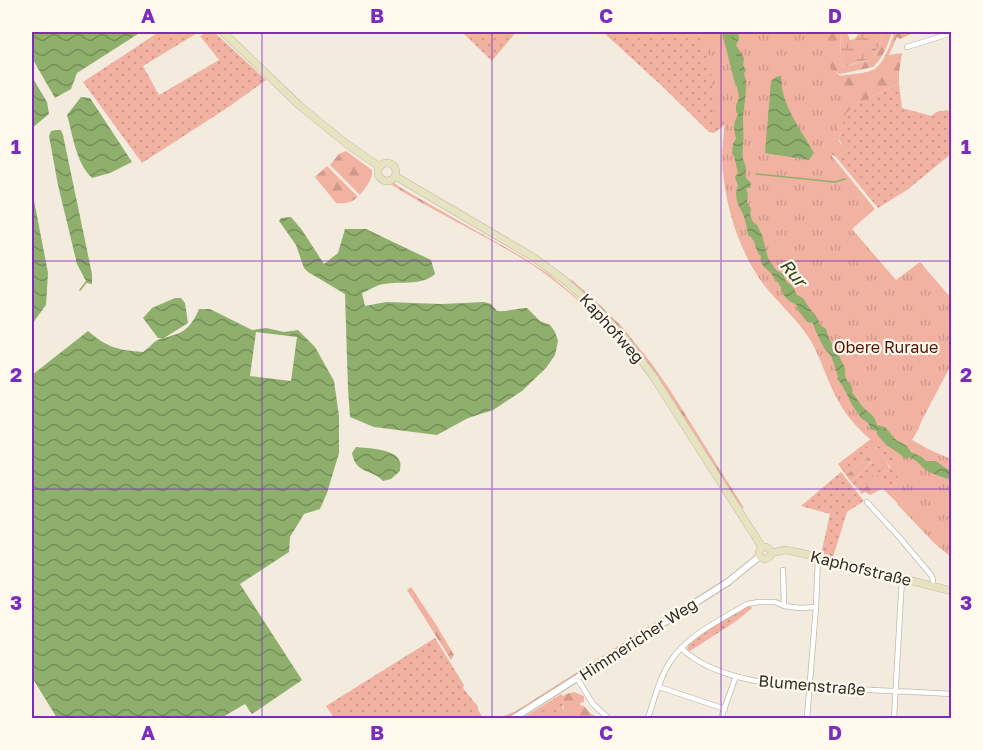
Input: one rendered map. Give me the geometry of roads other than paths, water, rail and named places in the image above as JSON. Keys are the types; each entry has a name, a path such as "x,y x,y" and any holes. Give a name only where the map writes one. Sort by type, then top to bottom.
{"main road":[{"name":"Kaphofweg","path":"223,32 300,106 380,167"},
{"name":"Kaphofweg","path":"386,163 393,165 396,171 395,177 388,181 383,180 379,174 380,167 386,163"},
{"name":"Kaphofweg","path":"395,177 533,257 556,273 598,310 630,345 653,376 762,548"},
{"path":"762,548 768,548 771,553 768,558 763,559 759,551 762,548"},
{"name":"Kaphofstraße","path":"771,553 785,550 951,591"}],"street":[{"path":"907,47 951,33"},
{"path":"867,502 933,579 933,585"},
{"name":"Himmericher Weg","path":"514,718 728,582 760,556"},
{"path":"807,718 818,557"},
{"path":"783,570 784,606"},
{"path":"894,718 902,578"},
{"path":"648,718 669,664 687,642 747,604 775,602 800,608 816,607"},
{"name":"Blumenstraße","path":"681,648 707,666 736,676 781,684 951,694"},
{"path":"721,718 736,676"},
{"path":"577,678 593,704 608,718"},
{"path":"659,687 725,709"}],"water":[{"path":"32,32 141,32 77,73 71,89 55,98 32,58"},
{"path":"725,32 738,32 739,39 736,45 744,58 746,90 743,116 743,159 746,178 751,183 750,188 746,188 747,202 751,209 753,222 762,235 768,258 776,270 783,274 797,295 804,299 820,325 826,329 844,366 852,393 873,416 877,425 885,427 911,452 926,461 936,461 951,470 951,480 929,472 909,457 906,459 892,448 893,444 882,439 879,432 870,429 837,379 831,356 824,348 813,323 807,322 797,309 797,305 786,298 778,282 762,263 753,240 748,235 745,219 736,198 738,186 735,177 738,173 732,154 736,139 734,124 738,115 736,105 739,98 736,81 738,69"},
{"path":"781,76 788,106 814,153 809,160 765,153 771,81"},
{"path":"32,77 47,102 49,114 32,128"},
{"path":"81,97 90,98 132,162 110,173 92,178 87,172 76,149 67,115"},
{"path":"61,130 63,135 92,274 92,284 87,283 77,264 58,185 49,136 51,131"},
{"path":"32,190 48,273 46,305 32,324"},
{"path":"291,217 324,264 338,253 345,229 366,229 431,260 435,274 416,282 377,286 362,293 365,306 386,302 442,304 484,302 491,304 497,311 527,308 540,321 550,325 555,332 558,341 555,355 546,368 522,391 493,410 468,418 437,435 374,427 350,417 345,294 304,268 296,245 279,221 281,218"},
{"path":"175,298 181,298 185,303 188,323 164,338 186,329 199,309 210,309 252,330 266,328 284,332 298,330 315,347 334,381 339,416 339,453 320,509 304,514 290,537 289,552 240,584 302,680 252,714 245,704 221,718 57,718 33,679 32,673 32,375 88,331 114,347 143,352 162,338 158,338 143,318 152,308","holes":["256,332 297,337 291,381 250,376"]},
{"path":"356,447 393,454 400,462 400,471 391,479 383,481 357,465 352,453"}],"waterway":[{"name":"Rur","path":"726,32 739,83"},
{"path":"756,174 835,182 845,179"},
{"path":"80,290 87,281"},
{"name":"Rur","path":"881,433 889,442 902,450"}],"park label":[{"name":"Obere Ruraue","path":"886,347"}]}
